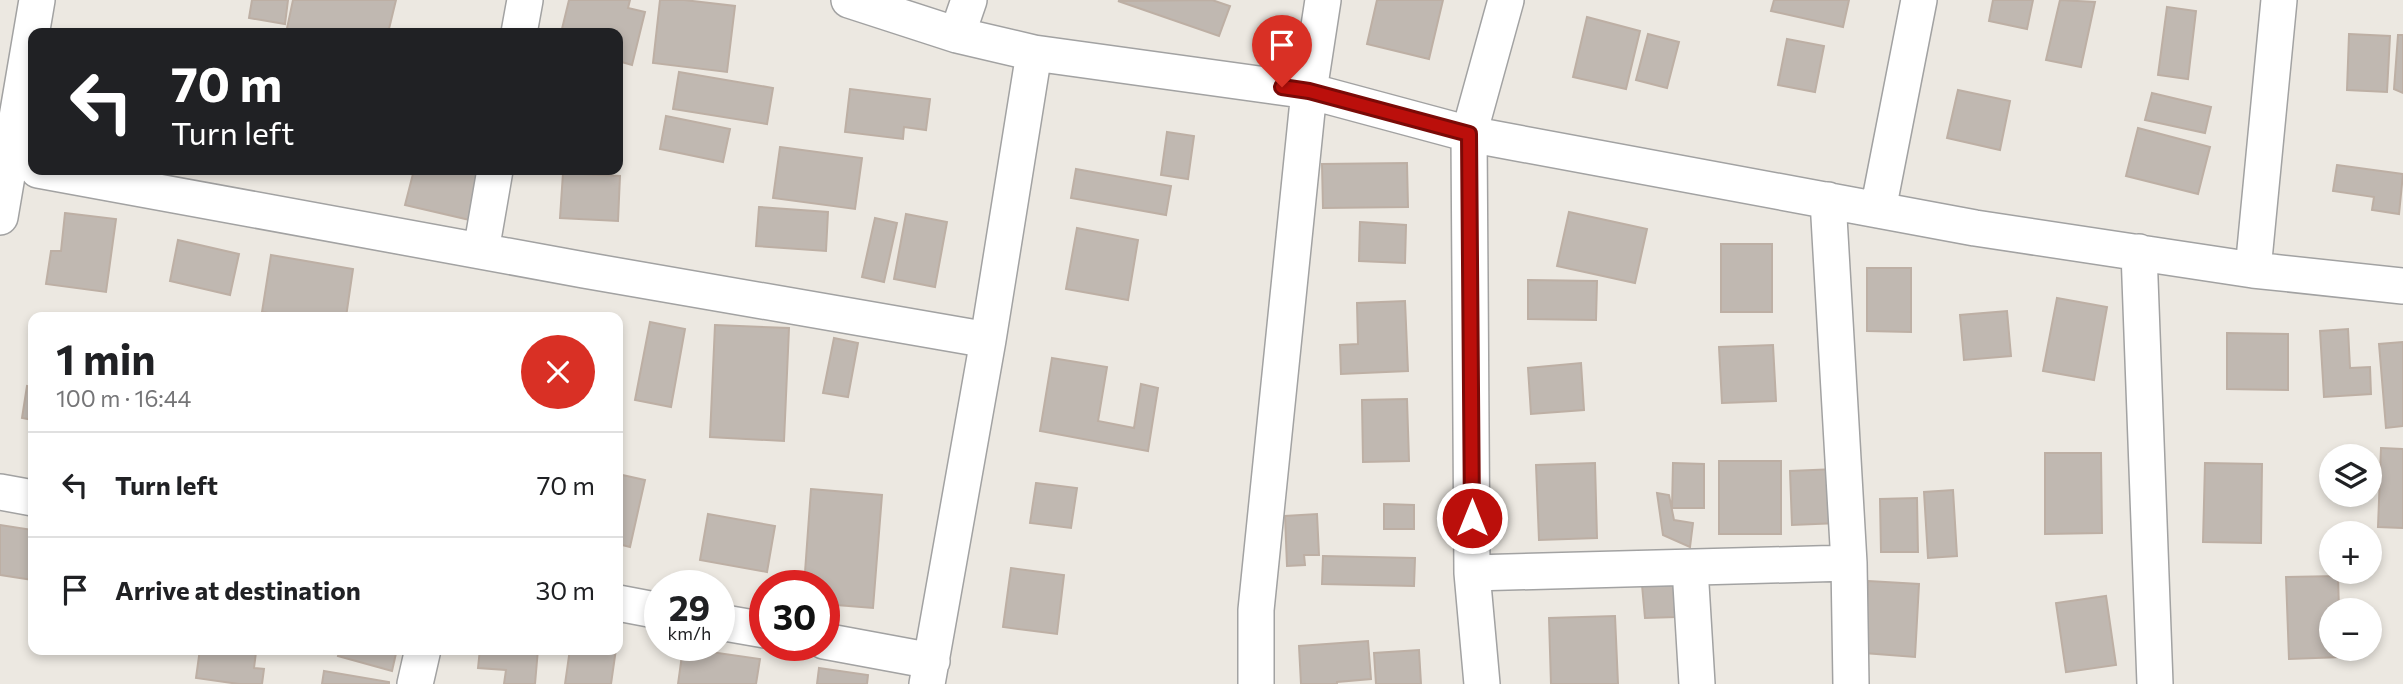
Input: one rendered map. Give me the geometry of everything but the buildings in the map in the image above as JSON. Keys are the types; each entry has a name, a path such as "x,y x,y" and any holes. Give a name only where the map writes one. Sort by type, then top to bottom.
{"street":[{"path":"35,28 37,0"},
{"path":"520,28 525,0"},
{"path":"849,0 957,35 1034,53 1309,91 1469,134 1828,201 1975,228 2253,270 2403,286"},
{"path":"957,35 969,0"},
{"path":"1256,684 1256,610 1309,91 1323,0"},
{"path":"1482,684 1472,573 1469,134 1506,0"},
{"path":"1878,210 1919,0"},
{"path":"2253,270 2279,0"},
{"path":"840,646 930,673 988,340 1034,53"},
{"path":"0,217 27,168"},
{"path":"65,175 988,340"},
{"path":"481,251 494,175"},
{"path":"1828,201 1849,562 1851,684"},
{"path":"2139,252 2155,684"},
{"path":"0,492 28,497"},
{"path":"1472,573 1849,562"},
{"path":"1690,568 1697,684"},
{"path":"623,604 644,608"},
{"path":"415,684 421,655"}],"route":[{"path":"1282,87 1309,91 1469,134 1472,518"}]}
